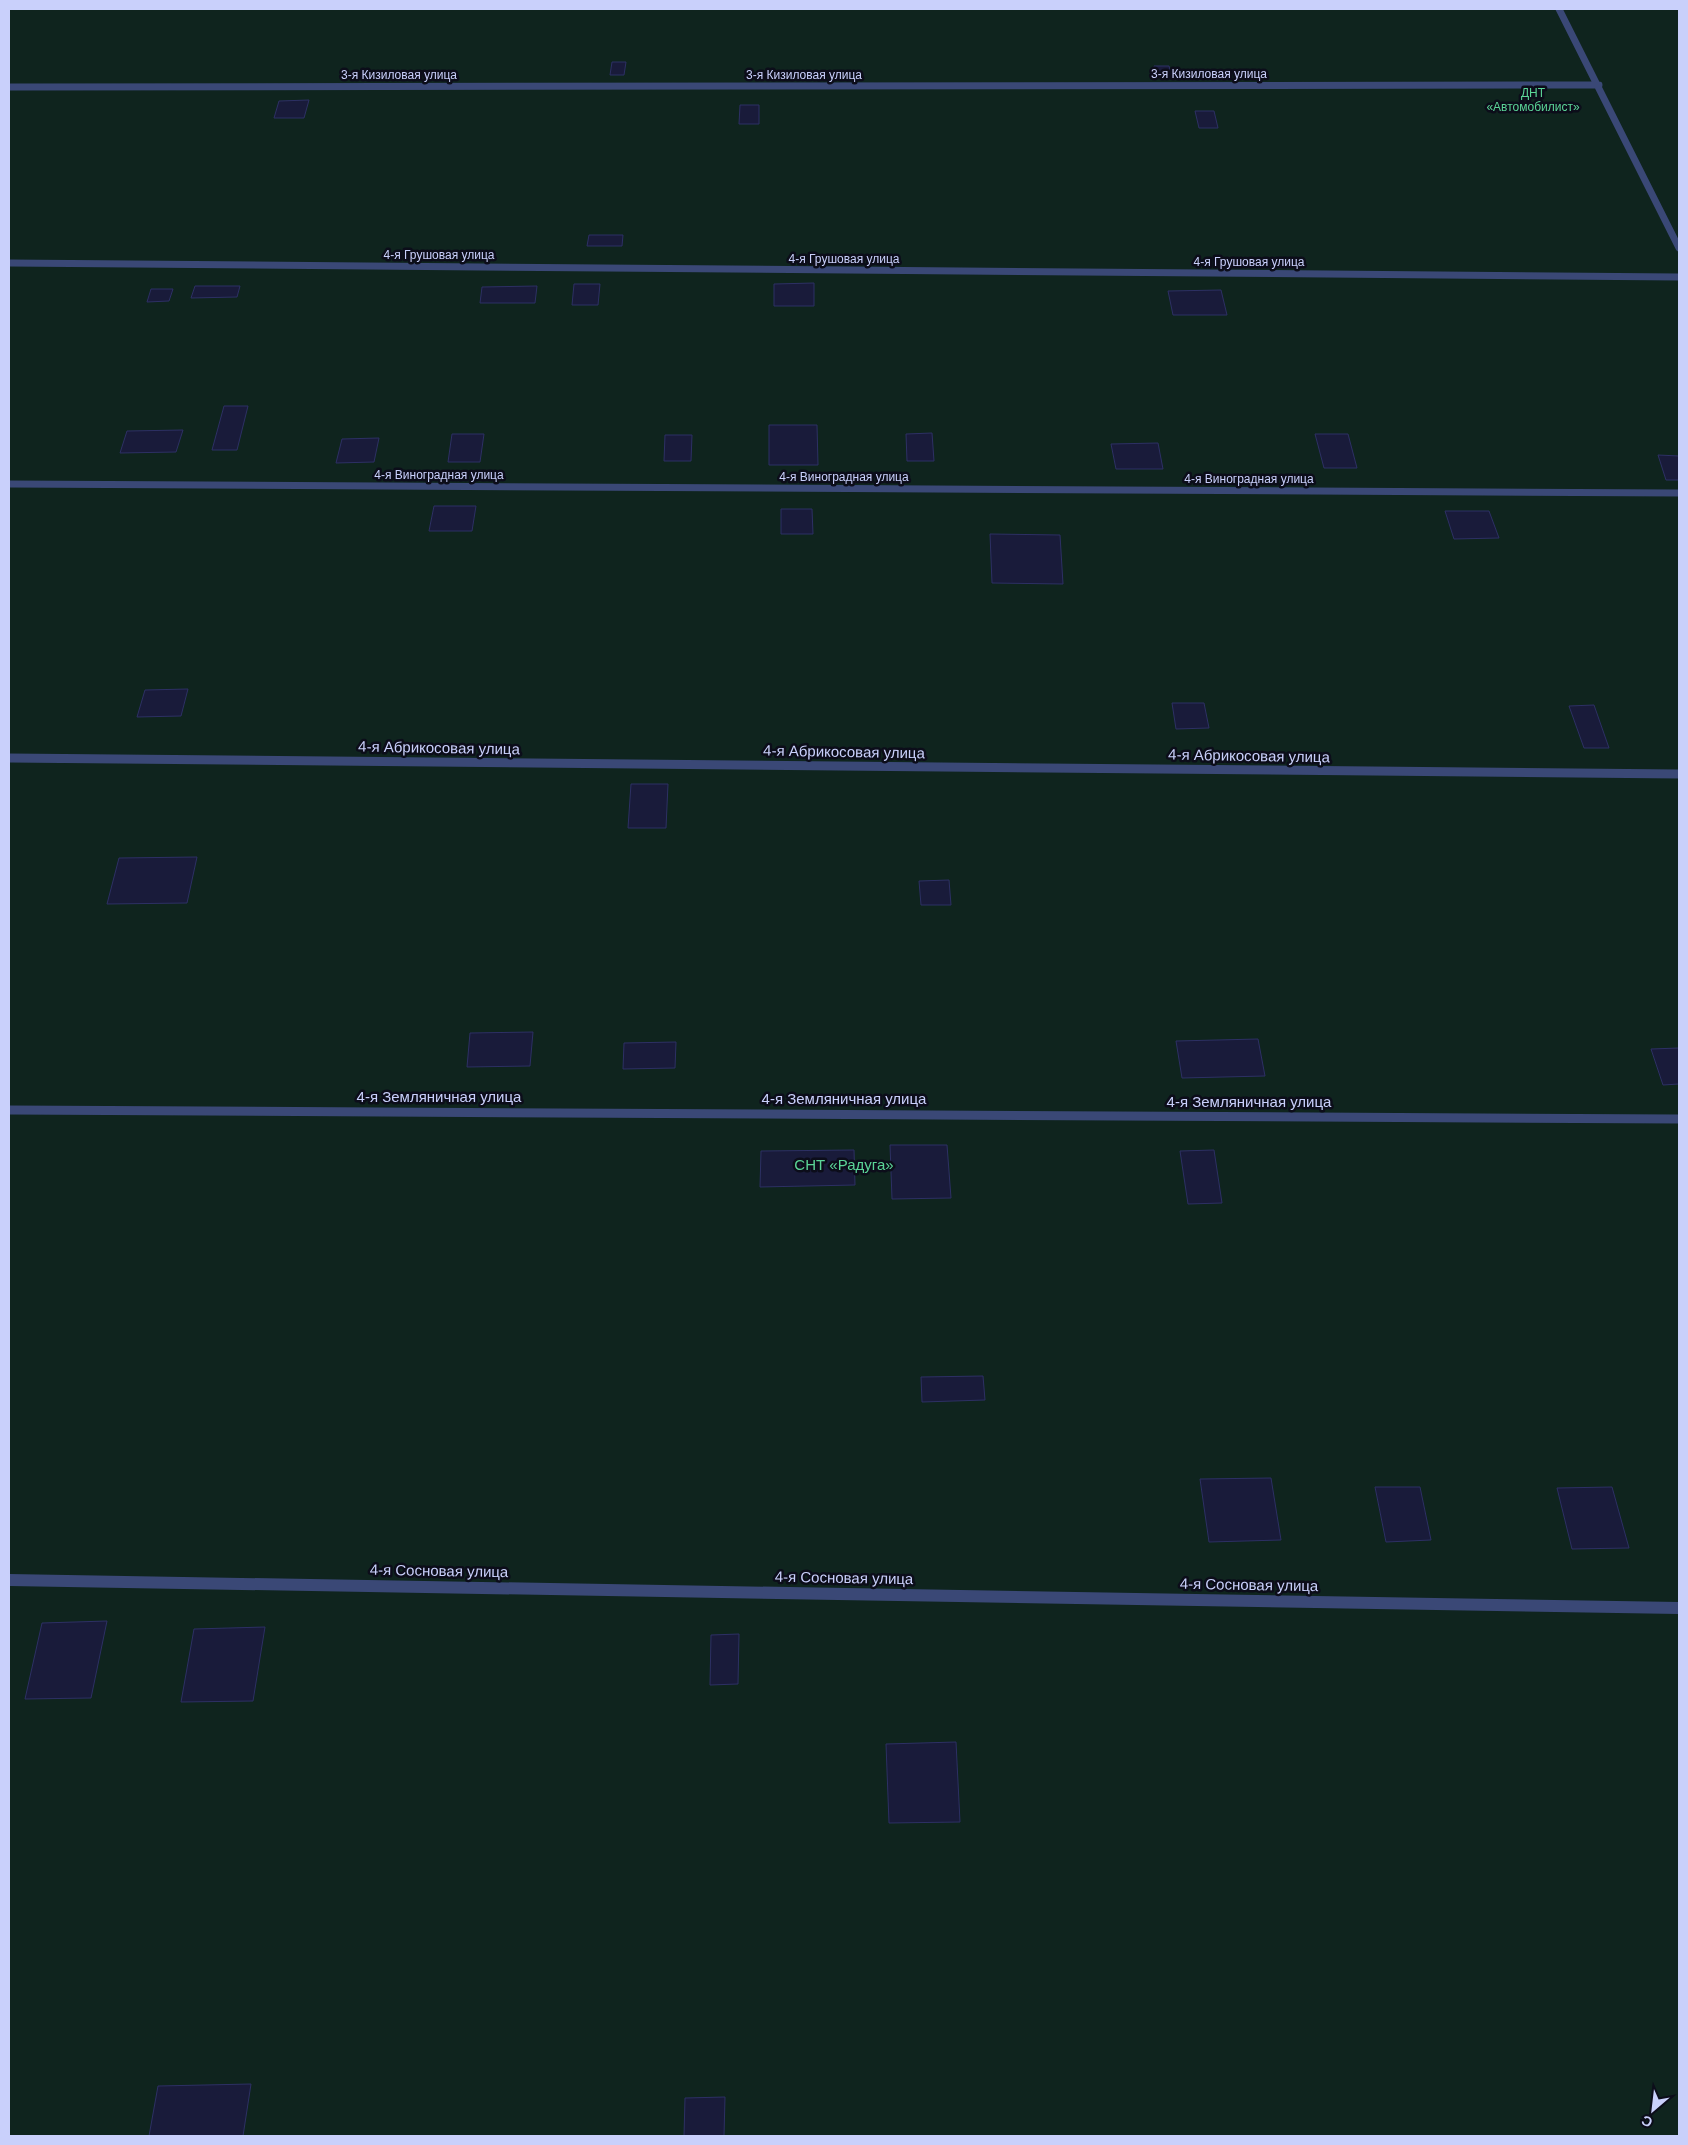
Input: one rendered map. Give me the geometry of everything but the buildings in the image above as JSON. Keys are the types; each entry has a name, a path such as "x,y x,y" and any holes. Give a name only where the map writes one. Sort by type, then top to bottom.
{"street":[{"path":"1560,9 1679,248"},
{"name":"3-я Кизиловая улица","path":"9,87 1599,85"},
{"name":"4-я Грушовая улица","path":"9,263 1679,277"},
{"name":"4-я Виноградная улица","path":"9,484 1679,493"},
{"name":"4-я Абрикосовая улица","path":"9,758 1679,774"},
{"name":"4-я Земляничная улица","path":"9,1110 1679,1119"},
{"name":"4-я Сосновая улица","path":"9,1580 1679,1608"}],"green space":[{"name":"СНТ «Радуга»","path":"9,9 1679,9 1679,2136 9,2136"}],"park label":[{"name":"ДНТ «Автомобилист»","path":"1533,100"}]}
